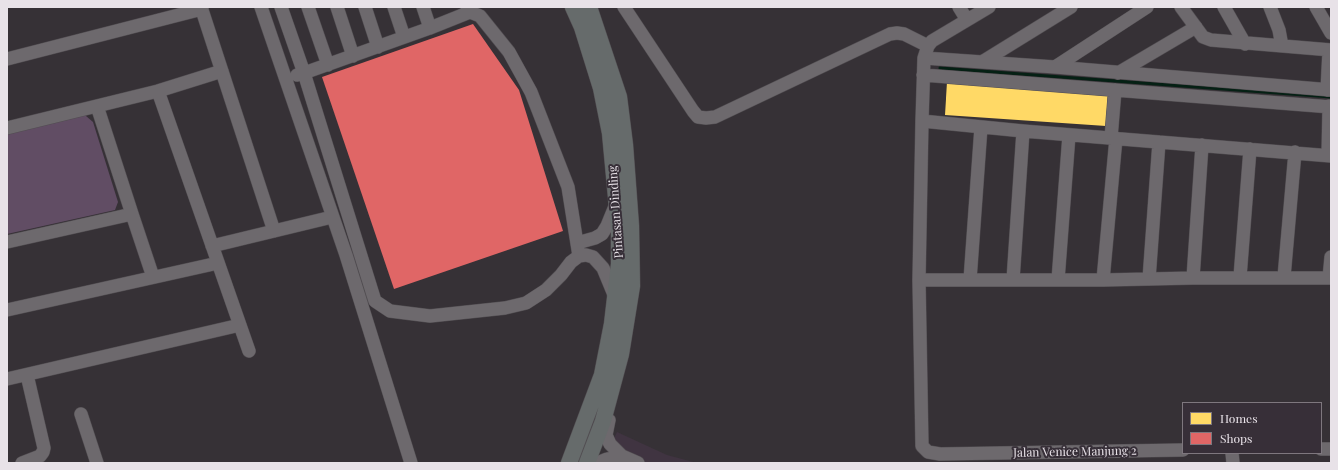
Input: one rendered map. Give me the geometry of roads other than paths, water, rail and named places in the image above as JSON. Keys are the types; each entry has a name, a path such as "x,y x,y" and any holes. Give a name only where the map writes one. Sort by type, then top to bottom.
{"main road":[{"name":"Pintasan Dinding","path":"569,463 602,376 616,299 619,264 619,229 610,133 601,88 582,27 573,7"},
{"name":"Pintasan Dinding","path":"587,463 603,421 621,354 632,286 631,226 625,145 619,97 589,7"}],"street":[{"path":"262,7 346,255 411,463"},
{"path":"281,7 304,73 375,301 390,311 430,316 505,308 526,303 546,290 579,256 586,254 599,262 616,299"},
{"path":"308,7 328,65"},
{"path":"337,7 353,56"},
{"path":"365,7 378,47"},
{"path":"394,7 404,38"},
{"path":"423,7 430,28"},
{"path":"624,7 693,111 698,117 706,118 715,116 890,34 904,34 926,52 982,62 1329,90 1330,50 1211,40 1203,36 1181,7"},
{"path":"960,7 967,20"},
{"path":"989,7 938,37 926,52 923,75 919,280 1103,280 1284,277 1330,278 1331,257"},
{"path":"982,62 1071,7"},
{"path":"1055,67 1147,7"},
{"path":"1224,7 1245,44"},
{"path":"1270,7 1279,30 1282,46"},
{"path":"7,59 201,8 274,231"},
{"path":"1316,8 1331,11"},
{"path":"1316,8 1331,33"},
{"path":"285,78 328,65 404,38 430,28 468,9 480,16 509,52 531,92 550,138 568,187 579,256"},
{"path":"1118,72 1196,27"},
{"path":"7,128 158,91 222,71"},
{"path":"922,121 1024,131 1329,155 1330,107 923,75"},
{"path":"1103,280 1114,138 1115,90"},
{"path":"158,91 249,351"},
{"path":"98,106 132,214 154,277"},
{"path":"970,280 981,127"},
{"path":"1013,280 1024,131"},
{"path":"1058,280 1069,134"},
{"path":"1149,279 1159,142"},
{"path":"1193,278 1202,145"},
{"path":"1240,278 1250,149"},
{"path":"1284,277 1295,152"},
{"path":"577,242 595,238 602,234 617,203"},
{"path":"7,242 132,214"},
{"path":"212,246 332,217"},
{"path":"346,255 359,251"},
{"path":"7,310 218,263"},
{"name":"Jalan Venice Manjung 2","path":"919,280 922,446 928,452 963,458 1062,457 1182,450"},
{"path":"7,379 240,324"},
{"path":"621,354 618,389 606,435 610,444 622,456 638,463"},
{"path":"22,463 40,456 44,448 27,375"},
{"path":"81,414 97,463"},
{"path":"597,463 622,456"}],"waterway":[{"path":"940,68 1331,97"}]}
